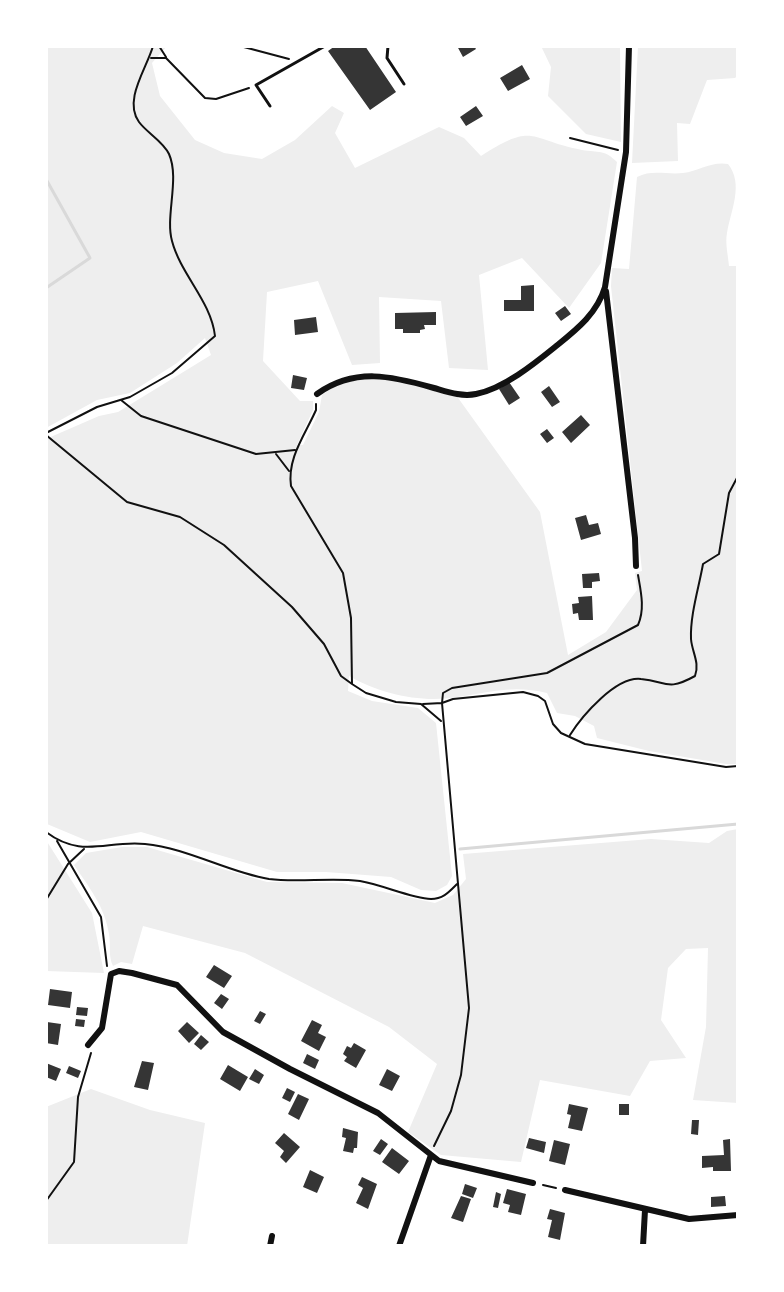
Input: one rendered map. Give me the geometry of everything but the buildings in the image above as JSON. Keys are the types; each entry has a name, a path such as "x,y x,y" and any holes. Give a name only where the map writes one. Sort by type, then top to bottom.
{"street":[{"path":"317,394 334,382 365,375 404,380 461,395 479,394 525,372 586,322 602,298 605,287 626,152 629,46"},
{"path":"605,287 636,566"},
{"path":"88,1045 102,1028 111,974 119,971 132,973 177,985 223,1032 378,1113 439,1161 533,1183"},
{"path":"399,1246 431,1155"},
{"path":"565,1190 689,1219 738,1215"},
{"path":"643,1246 645,1210"},
{"path":"270,1246 272,1236"}],"lane":[{"path":"270,106 256,85 325,46"},
{"path":"388,46 387,58 404,84"}],"path":[{"path":"153,46 138,82 134,103 138,121 169,154 173,189 171,239 213,320 215,336 172,373 46,434 127,502 180,517 224,545 292,607 324,644 341,676 366,693 396,702 421,704 523,692 545,701 553,724 561,733 585,744 726,767 738,766"},
{"path":"159,46 166,58 205,98 216,99 256,85"},
{"path":"240,46 297,61"},
{"path":"265,46 268,55"},
{"path":"150,58 166,58"},
{"path":"570,138 626,152"},
{"path":"317,394 316,410 289,472 291,486 343,573 352,629 352,684"},
{"path":"121,400 141,416 256,454 296,450"},
{"path":"276,454 289,472"},
{"path":"569,737 585,712 633,679 669,686 695,676 697,661 691,641 692,627 703,564 719,554 729,493 738,476"},
{"path":"431,1155 451,1111 461,1075 469,1008 442,722 443,693 452,688 547,673 638,625 642,617 642,600 636,566"},
{"path":"421,704 442,722"},
{"path":"46,832 85,849 125,843 148,844 269,879 341,879 434,899 447,895 457,883"},
{"path":"55,838 101,917 106,964 111,974"},
{"path":"46,900 68,864 85,849"},
{"path":"46,1201 74,1162 78,1097 92,1054 88,1045"},
{"path":"533,1183 565,1190"}],"shaded area":[{"path":"46,46 167,46 152,63 160,96 195,140 224,153 262,159 295,140 332,106 344,113 335,133 355,168 439,127 464,138 481,156 512,139 532,136 605,153 617,162 601,263 569,308 522,258 479,275 488,370 449,368 441,301 379,297 380,363 352,365 318,281 267,292 263,361 300,401 313,401 313,410 297,445 303,445 319,412 322,395 337,386 353,381 387,380 456,395 540,512 568,655 606,632 637,590 635,573 642,571 611,286 612,268 629,269 637,177 654,173 683,173 728,164 736,189 726,241 729,266 738,266 738,764 649,751 597,738 594,726 575,716 557,713 547,693 517,689 423,699 390,693 349,676 348,691 372,701 418,708 436,723 452,876 447,885 436,891 421,890 391,877 277,872 141,832 90,842 47,824 46,439 99,416 118,412 211,355 205,338 177,363 130,393 97,400 46,428"},
{"path":"541,46 620,46 621,142 586,134 548,96 551,67"},
{"path":"638,46 738,46 738,75 735,78 707,80 690,124 677,123 678,161 632,163"},
{"path":"738,829 738,1103 693,1100 706,1027 708,948 686,949 668,968 661,1020 686,1058 650,1061 630,1096 540,1080 521,1162 441,1155 408,1132 437,1064 389,1027 245,953 143,926 132,964 121,962 113,966 104,915 74,865 86,853 122,847 147,847 267,882 342,883 435,903 453,895 466,879 463,854 651,839 709,843 727,831"},
{"path":"46,840 92,913 104,973 46,971"},
{"path":"91,1089 150,1110 205,1123 187,1246 46,1246 46,1107"}],"waterway":[{"path":"46,179 90,258 46,288"},
{"path":"460,849 738,824"}]}
